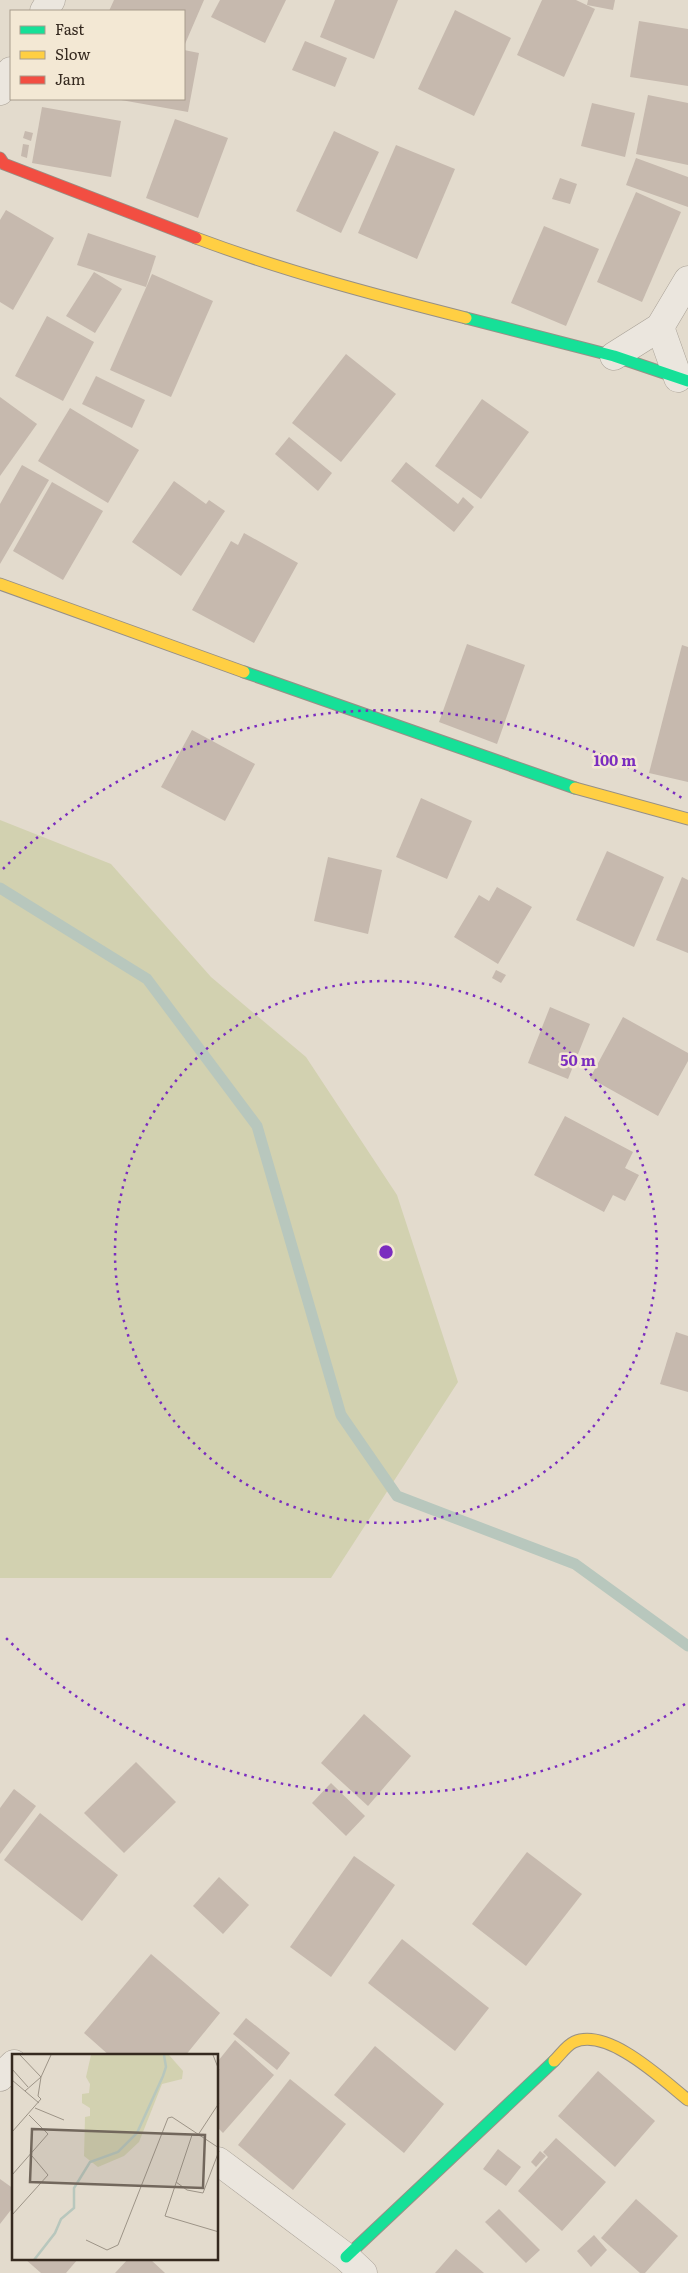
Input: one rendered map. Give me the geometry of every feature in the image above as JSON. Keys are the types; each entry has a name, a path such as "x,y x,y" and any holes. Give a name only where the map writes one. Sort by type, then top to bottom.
{"street":[{"path":"0,91 10,73"},
{"path":"0,158 4,164 241,255 344,287 614,356 683,379"},
{"path":"614,356 660,327 688,280"},
{"path":"660,327 683,379"},
{"path":"0,584 354,712 654,812 688,819"},
{"path":"219,2162 355,2265 574,2042 598,2040 628,2052 688,2100"},
{"path":"0,2077 12,2066"}],"green space":[{"path":"0,820 111,864 211,977 306,1057 397,1195 458,1382 331,1578 0,1578"}],"building":[{"path":"114,0 204,0 185,44 185,10 109,10"},
{"path":"220,0 286,0 265,43 211,17"},
{"path":"335,0 398,0 374,59 320,37"},
{"path":"542,0 576,0 595,9 564,77 517,55"},
{"path":"588,0 615,0 613,10 587,5"},
{"path":"455,10 511,38 474,116 418,89"},
{"path":"639,21 688,29 688,86 630,77"},
{"path":"305,41 347,58 335,87 292,70"},
{"path":"185,50 199,53 188,112 121,100 185,100"},
{"path":"648,95 688,103 688,165 636,154"},
{"path":"592,103 635,113 625,157 581,146"},
{"path":"42,107 121,121 111,177 32,163"},
{"path":"175,119 228,138 198,218 146,198"},
{"path":"25,131 33,133 31,141 23,138"},
{"path":"334,131 379,152 341,233 296,211"},
{"path":"23,144 29,145 27,158 21,156"},
{"path":"396,145 455,169 417,259 358,233"},
{"path":"636,158 688,177 688,207 626,185"},
{"path":"560,178 577,184 570,204 552,199"},
{"path":"636,192 681,212 642,302 597,282"},
{"path":"6,210 54,238 13,310 0,302 0,220"},
{"path":"544,226 599,249 566,326 511,303"},
{"path":"88,233 156,256 146,287 77,265"},
{"path":"94,272 122,289 95,333 66,316"},
{"path":"152,274 213,301 171,397 110,370"},
{"path":"47,316 94,342 63,401 15,376"},
{"path":"346,354 396,394 341,462 292,423"},
{"path":"96,376 145,400 132,428 82,404"},
{"path":"0,397 37,424 0,476"},
{"path":"482,399 529,432 481,499 435,466"},
{"path":"70,408 139,450 108,503 38,461"},
{"path":"289,437 332,473 318,491 275,454"},
{"path":"406,462 458,504 463,497 474,507 454,532 391,481"},
{"path":"22,465 49,480 0,564 0,504"},
{"path":"174,481 206,504 209,500 225,511 181,576 132,542"},
{"path":"52,482 103,511 63,580 13,551"},
{"path":"244,533 298,563 254,643 192,610 231,541 238,545"},
{"path":"467,644 525,665 497,744 439,722"},
{"path":"682,645 688,647 688,782 649,773"},
{"path":"192,730 255,764 225,821 161,787"},
{"path":"421,798 472,821 447,879 396,857"},
{"path":"607,851 664,877 634,947 576,920"},
{"path":"328,857 382,870 368,934 314,921"},
{"path":"682,877 688,880 688,953 656,940"},
{"path":"497,887 532,907 498,964 454,937 479,895 489,901"},
{"path":"496,970 506,975 501,983 492,978"},
{"path":"550,1007 590,1024 568,1079 528,1063"},
{"path":"623,1017 688,1053 688,1061 658,1116 590,1078"},
{"path":"565,1116 633,1152 625,1168 639,1175 625,1201 613,1195 604,1212 534,1175"},
{"path":"676,1332 688,1336 688,1392 660,1384"},
{"path":"364,1714 411,1756 368,1806 321,1763"},
{"path":"136,1762 176,1802 124,1853 84,1813"},
{"path":"331,1783 365,1816 346,1836 312,1803"},
{"path":"14,1789 36,1806 0,1854 0,1808"},
{"path":"40,1813 118,1875 82,1921 4,1860"},
{"path":"527,1852 582,1894 526,1966 472,1924"},
{"path":"354,1856 395,1885 331,1977 290,1947"},
{"path":"219,1877 249,1905 223,1934 193,1906"},
{"path":"402,1939 489,2008 455,2051 368,1983"},
{"path":"151,1954 220,2013 187,2054 108,2054 84,2033"},
{"path":"246,2018 290,2053 277,2070 233,2034"},
{"path":"235,2040 274,2075 223,2133 219,2129 219,2060"},
{"path":"375,2046 444,2104 404,2153 334,2095"},
{"path":"598,2071 655,2121 615,2167 558,2116"},
{"path":"290,2079 346,2124 293,2190 238,2145"},
{"path":"556,2138 606,2182 562,2231 518,2191 548,2157 543,2152"},
{"path":"498,2149 521,2167 506,2186 483,2169"},
{"path":"540,2151 546,2156 536,2167 531,2162"},
{"path":"0,2179 12,2188 12,2209 0,2224"},
{"path":"636,2199 678,2236 645,2273 640,2273 601,2238"},
{"path":"499,2209 540,2250 526,2263 485,2222"},
{"path":"594,2235 607,2250 591,2267 577,2251"},
{"path":"456,2249 484,2273 435,2273"},
{"path":"26,2260 77,2260 66,2273 41,2273"},
{"path":"127,2260 151,2260 165,2273 115,2273"}],"waterway":[{"path":"0,888 147,979 257,1126 341,1415 397,1496 575,1564 688,1646"}],"traffic: fast":[{"path":"466,318 614,356 688,381"},
{"path":"244,672 575,788"},
{"path":"346,2257 554,2061"}],"traffic: slow":[{"path":"196,238 296,272 466,318"},
{"path":"0,584 244,672"},
{"path":"575,788 688,819"},
{"path":"554,2061 571,2043 588,2039 603,2042 618,2048 634,2058 688,2100"}],"traffic: jam":[{"path":"0,158 4,164 196,238"}]}
